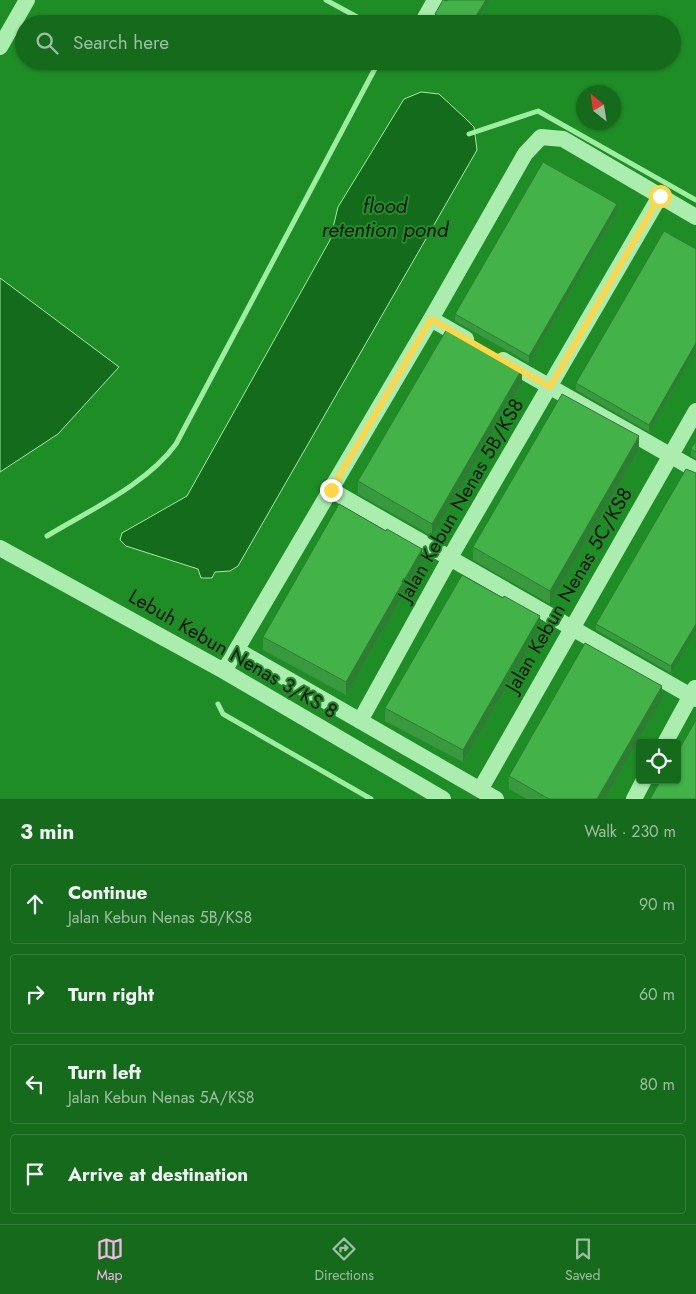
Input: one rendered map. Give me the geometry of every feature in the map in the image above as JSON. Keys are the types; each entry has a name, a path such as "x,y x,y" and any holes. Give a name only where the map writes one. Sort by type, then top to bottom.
{"street":[{"path":"18,15 27,0"},
{"path":"427,15 435,0"},
{"path":"0,47 15,21"},
{"path":"224,671 431,319 525,154 542,137 563,139 696,217"},
{"name":"Jalan Kebun Nenas 5B/KS8","path":"360,721 450,558 660,196"},
{"path":"431,319 696,470"},
{"name":"Jalan Kebun Nenas 5C/KS8","path":"480,790 696,410"},
{"path":"331,490 571,627 694,694 667,739"},
{"name":"Lebuh Kebun Nenas 3/KS 8","path":"0,548 224,671 443,799"},
{"path":"237,650 496,799"},
{"path":"634,799 642,784"}],"water":[{"name":"flood retention pond","path":"421,92 439,94 474,127 477,150 238,566 230,571 215,572 212,578 201,578 198,569 126,546 120,540 122,533 187,496 330,240 338,207 404,99"},
{"path":"0,278 119,367 58,434 0,472"}],"building":[{"path":"443,0 486,0 477,15 435,14"},
{"path":"543,162 617,204 529,356 455,314"},
{"path":"664,231 696,249 696,343 649,425 576,383"},
{"path":"448,327 522,369 432,524 358,481"},
{"path":"562,394 639,436 550,591 473,547"},
{"path":"696,441 696,452 691,449"},
{"path":"686,469 696,473 696,624 671,666 596,624"},
{"path":"339,504 422,549 346,682 263,637"},
{"path":"462,575 540,616 463,750 385,708"},
{"path":"585,643 662,686 597,799 549,799 509,776"},
{"path":"696,720 696,799 650,799 659,784 681,784 681,746"}],"waterway":[{"path":"326,0 354,15"},
{"path":"47,536 134,484 150,472 176,444 374,70"},
{"path":"469,134 538,111 696,200"},
{"path":"218,704 223,714 371,799"}],"route":[{"path":"331,490 431,319 550,387 660,196"}]}
